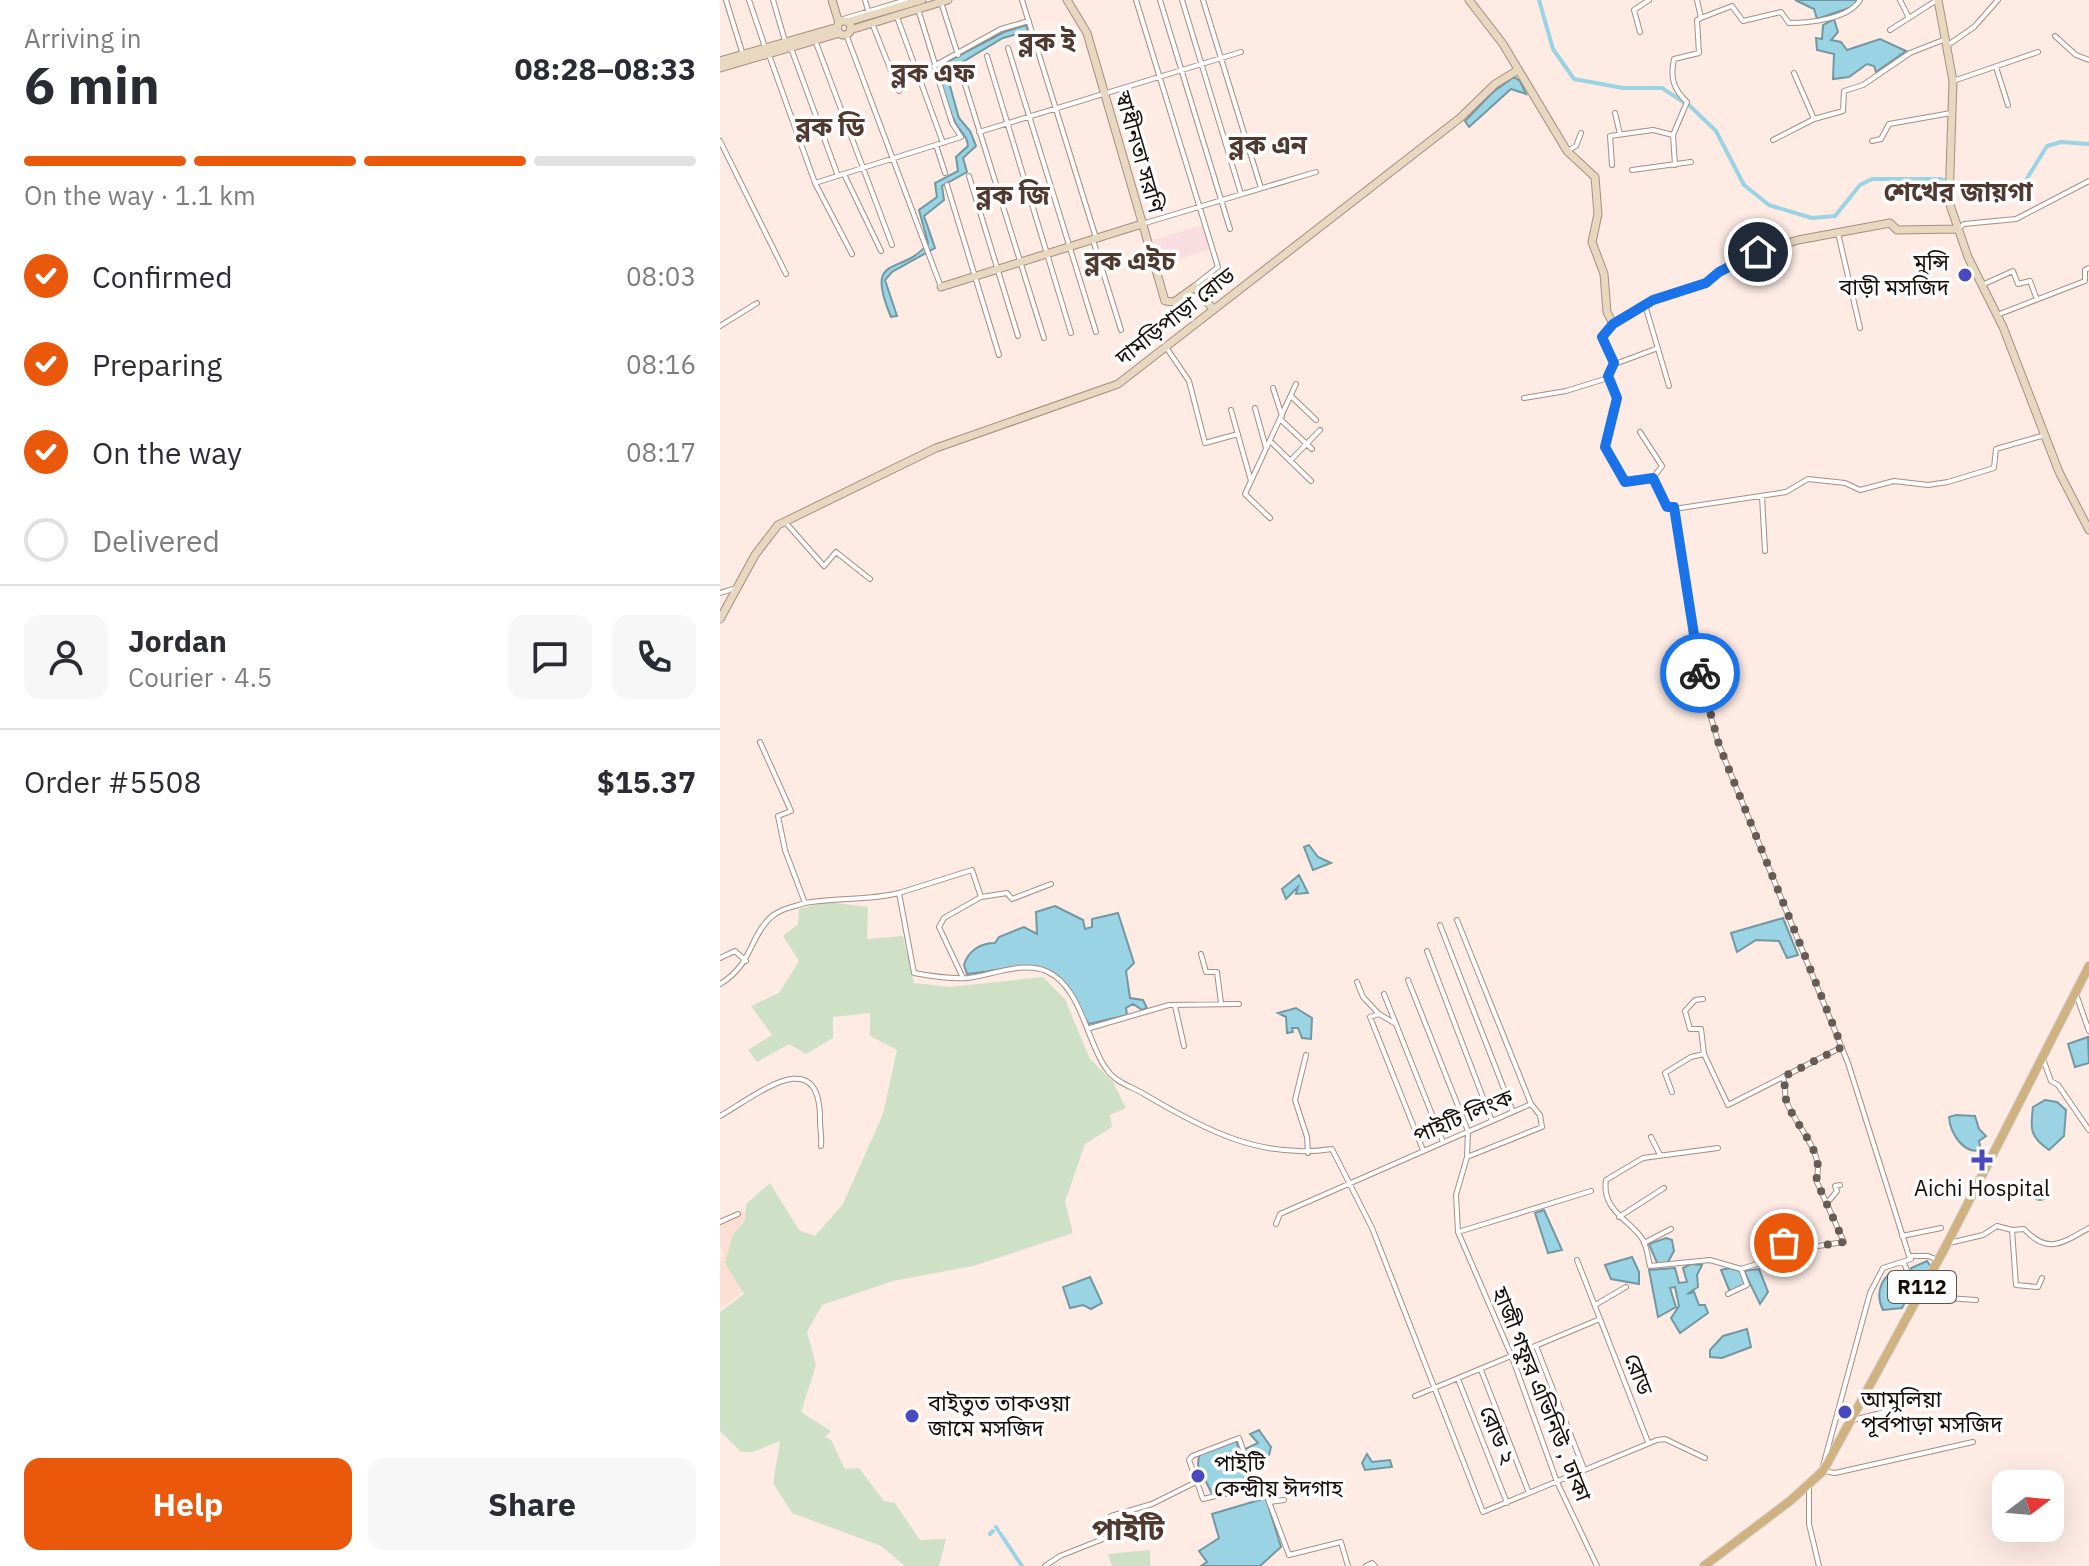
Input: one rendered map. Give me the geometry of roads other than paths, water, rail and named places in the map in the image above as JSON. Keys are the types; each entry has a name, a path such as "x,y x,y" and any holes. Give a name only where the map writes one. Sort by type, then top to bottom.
{"main road":[{"path":"832,0 843,27"},
{"path":"720,68 893,7 922,0"},
{"name":"স্বাধীনতা সরণি","path":"1067,0 1085,28 1165,301 1174,302 1194,287"},
{"path":"1937,0 1953,81 1949,202 2045,435 2089,530"},
{"path":"893,7 918,9 945,1"},
{"path":"1471,1 1567,151 1595,177 1598,214 1592,242 1604,274 1607,312 1613,324 1645,305 1706,283 1719,272 1758,252 1890,223 1897,230 1958,229"},
{"path":"788,44 815,40 843,27"},
{"path":"720,61 743,58"},
{"name":"দামড়িপাড়া রোড","path":"720,619 771,532 784,521 936,448 1109,389 1460,118 1495,84 1518,70"},
{"path":"941,287 1142,224"},
{"path":"1194,287 1213,309"},
{"name":"R112","path":"1704,1566 1809,1486 1822,1471 1947,1244 2089,966"}],"street":[{"path":"726,0 743,58"},
{"path":"749,0 815,183 852,254"},
{"path":"773,0 841,175 881,251"},
{"path":"865,0 899,91"},
{"path":"906,0 893,7 943,143"},
{"path":"1022,0 1121,330"},
{"path":"1136,0 1218,267 1194,287"},
{"path":"1160,0 1230,229"},
{"path":"1182,0 1241,194"},
{"path":"1203,0 1261,188"},
{"path":"1640,32 1634,10 1649,0"},
{"path":"1697,0 1701,18"},
{"path":"1675,165 1673,135 1687,102 1672,82 1674,59 1699,53 1697,20 1732,6 1743,21 1779,12 1789,23 1814,22 1855,7 1860,0"},
{"path":"1900,0 1908,16"},
{"path":"1890,30 1937,0"},
{"path":"1773,140 1814,119 1845,110 1844,91 1863,85 1915,50 1947,43 1974,27 1998,0"},
{"path":"945,1 958,55"},
{"path":"815,183 961,137 952,123 918,9"},
{"path":"870,17 843,27 941,287"},
{"path":"935,64 958,55 1001,29 1029,21"},
{"path":"2055,36 2076,55 2089,60"},
{"path":"815,40 892,245"},
{"path":"1008,48 1096,332"},
{"path":"979,132 1241,52"},
{"path":"1953,81 2038,52"},
{"path":"987,56 1071,333"},
{"path":"1996,67 2008,105"},
{"path":"1794,73 1814,119"},
{"path":"963,78 1044,338"},
{"path":"1615,113 1620,134"},
{"path":"1872,141 1881,139 1889,124 1951,113"},
{"path":"1612,165 1610,136 1653,130 1673,135"},
{"path":"1567,151 1576,146 1581,133"},
{"path":"720,141 786,274"},
{"path":"936,145 945,173"},
{"path":"1632,170 1691,162"},
{"path":"1142,224 1316,172"},
{"path":"969,176 1018,336"},
{"path":"1958,229 1964,224 2016,219 2089,181"},
{"path":"947,185 999,355"},
{"path":"1838,233 1860,328"},
{"path":"1997,315 2085,281 2085,270 2089,268"},
{"path":"1982,285 2013,271 2018,284 2030,281 2036,298"},
{"path":"720,326 757,303"},
{"path":"1645,305 1669,386"},
{"path":"1613,324 1602,338 1614,364"},
{"path":"1166,347 1189,381 1205,443 1238,434"},
{"path":"1640,432 1662,466 1653,478 1625,482 1606,450 1617,398 1608,378 1614,364 1658,348"},
{"path":"1524,398 1566,391 1608,378"},
{"path":"1270,518 1245,494 1296,384"},
{"path":"1273,388 1281,417 1312,449"},
{"path":"1291,396 1316,420"},
{"path":"1255,408 1266,448"},
{"path":"1231,410 1251,482"},
{"path":"1290,461 1320,430"},
{"path":"1653,478 1667,507 1674,509 1786,492 1808,479 1845,483 1860,490 1894,481 1928,485 1994,468 1996,449 2045,435"},
{"path":"1270,441 1311,481"},
{"path":"1762,496 1765,551"},
{"path":"1674,509 1710,720 1842,1047 1911,1259"},
{"path":"784,521 824,566 836,552 870,579"},
{"path":"720,593 736,588"},
{"path":"760,742 791,811 778,816 785,850 805,903"},
{"path":"720,984 746,961 767,921 805,903 833,897 871,900 972,870 981,897"},
{"path":"963,978 939,927 944,918 981,897 1007,893 1012,899 1051,884"},
{"path":"899,893 914,973 963,978 1025,968 1046,971 1061,983 1090,1028 1100,1059 1117,1082 1207,1131 1273,1149 1308,1153 1332,1149 1347,1185 1372,1228 1483,1512 1648,1442 1665,1439 1705,1458"},
{"name":"পাইটি লিংক","path":"1276,1224 1280,1214 1531,1104 1457,920"},
{"path":"1440,925 1513,1112"},
{"path":"720,958 735,951 746,961"},
{"path":"1427,951 1492,1121"},
{"path":"1201,954 1206,972 1217,972 1221,1003"},
{"path":"1408,980 1468,1131 1467,1157 1456,1195 1458,1232 1591,1191"},
{"path":"1357,982 1363,997 1379,1014 1396,1024"},
{"path":"1384,994 1443,1142"},
{"path":"2076,994 2089,1031"},
{"path":"1703,999 1695,1000 1685,1011 1690,1029 1701,1029 1704,1054 1728,1105 1842,1047"},
{"path":"1090,1028 1175,1006 1239,1004"},
{"path":"1175,1006 1184,1046"},
{"path":"1379,1014 1370,1017 1423,1150"},
{"path":"1672,1092 1665,1073 1691,1057 1704,1054"},
{"path":"1306,1055 1295,1100 1307,1137 1308,1153"},
{"path":"2043,1059 2051,1081 2058,1085 2089,1130"},
{"path":"1718,1148 1643,1158 1606,1180 1605,1187 1619,1217 1644,1243 1650,1266 1710,1260 1741,1269 1760,1263 1760,1251 1777,1243 1784,1243 1793,1250 1844,1242 1816,1180 1820,1171 1808,1138 1785,1098 1783,1077"},
{"path":"720,1116 780,1082 803,1078 811,1082 821,1098 821,1146"},
{"path":"1467,1157 1542,1127 1540,1115 1531,1104"},
{"path":"1651,1137 1660,1155"},
{"path":"1827,1203 1837,1191 1835,1186 1840,1185"},
{"path":"1619,1217 1664,1188"},
{"path":"720,1222 738,1214"},
{"path":"1947,1244 1983,1235 1997,1226 2024,1229 2045,1245 2052,1245 2089,1228"},
{"path":"1902,1236 1941,1228"},
{"path":"1644,1243 1671,1229"},
{"path":"2012,1230 2016,1285 2038,1287 2042,1278"},
{"name":"হাজী গফুর এভিনিউ , ঢাকা","path":"1458,1232 1512,1357 1557,1482 1597,1566"},
{"path":"1938,1260 1928,1256 1883,1268 1870,1293 1822,1471 1835,1473 1973,1442"},
{"name":"রোড","path":"1577,1260 1648,1442"},
{"path":"1904,1263 1913,1285"},
{"path":"1728,1294 1747,1285 1741,1269"},
{"path":"1595,1305 1626,1287"},
{"path":"1917,1295 1976,1300"},
{"path":"1415,1396 1600,1319"},
{"path":"1536,1346 1584,1469"},
{"path":"1481,1370 1529,1493"},
{"name":"রোড ২","path":"1458,1379 1507,1503"},
{"path":"1850,1421 1897,1409 1897,1415"},
{"path":"1245,1489 1249,1467 1239,1438 1192,1456 1189,1460 1194,1483 1203,1499 1245,1489 1265,1489 1289,1555 1341,1542 1348,1566"},
{"path":"1045,1566 1060,1556 1107,1537 1111,1516 1152,1504 1194,1483"},
{"path":"1809,1486 1809,1524 1819,1566"},
{"path":"1269,1502 1284,1500"},
{"path":"1366,1566 1372,1563 1375,1566"}],"water":[{"path":"1795,0 1857,0 1855,6 1817,19 1814,9"},
{"path":"1834,19 1838,32 1831,40 1841,42 1847,50 1880,39 1906,51 1876,72 1874,66 1867,64 1849,77 1833,79 1834,54 1817,50 1816,38 1822,39 1823,25"},
{"path":"1026,25 1028,31 1003,38 946,72 959,118 970,131 976,146 963,158 967,172 942,186 944,200 924,216 935,248 892,272 885,280 897,316 891,317 881,282 884,274 918,253 928,243 919,210 937,197 935,183 958,171 956,157 968,146 947,104 937,67 1004,32"},
{"path":"1514,77 1520,81 1526,94 1511,89 1469,127 1465,121 1493,92"},
{"path":"1309,845 1318,857 1331,863 1313,870 1304,847"},
{"path":"1299,875 1308,893 1296,894 1298,887 1286,899 1282,889"},
{"path":"1055,906 1083,920 1085,929 1092,927 1092,919 1118,913 1134,963 1126,971 1130,998 1143,1000 1147,1008 1142,1010 1133,1004 1126,1008 1127,1015 1089,1024 1067,986 1046,970 1021,966 967,974 964,965 975,949 995,943 999,937 1024,927 1037,934 1036,912"},
{"path":"1783,918 1798,955 1787,958 1779,941 1756,940 1737,952 1731,933"},
{"path":"1296,1008 1312,1018 1311,1039 1302,1038 1298,1028 1292,1028 1293,1032 1287,1033 1286,1017 1278,1013"},
{"path":"2088,1037 2089,1063 2075,1067 2068,1044"},
{"path":"2045,1100 2057,1102 2066,1110 2064,1136 2049,1150 2038,1141 2032,1127 2033,1107"},
{"path":"1975,1116 1979,1129 1986,1136 1979,1141 1981,1150 1969,1149 1959,1141 1949,1117"},
{"path":"2040,1182 2049,1191 2040,1200 2031,1191"},
{"path":"1544,1210 1562,1250 1548,1253 1535,1213"},
{"path":"1666,1238 1672,1240 1674,1251 1668,1262 1658,1265 1649,1244"},
{"path":"1632,1257 1639,1272 1639,1284 1611,1279 1605,1265"},
{"path":"1927,1261 1931,1267 1918,1284 1914,1281 1911,1268"},
{"path":"1691,1264 1702,1265 1697,1275 1698,1287 1687,1294 1694,1292 1699,1305 1705,1305 1708,1313 1680,1333 1671,1318 1679,1306 1675,1287 1670,1288 1676,1307 1658,1317 1649,1270 1675,1268 1679,1283 1687,1282 1683,1268"},
{"path":"1729,1268 1740,1271 1745,1284 1730,1292 1721,1270"},
{"path":"1759,1269 1768,1292 1760,1304 1744,1271"},
{"path":"1892,1272 1901,1273 1905,1302 1902,1308 1883,1310 1880,1289"},
{"path":"1090,1277 1102,1303 1091,1309 1083,1305 1070,1308 1063,1287"},
{"path":"1747,1329 1751,1347 1722,1358 1710,1357 1710,1350 1723,1336"},
{"path":"1259,1430 1271,1447 1269,1455 1245,1456 1243,1450 1258,1443 1250,1434"},
{"path":"1236,1441 1246,1467 1244,1486 1212,1494 1198,1465 1199,1455"},
{"path":"1367,1454 1372,1462 1390,1460 1392,1467 1365,1470 1362,1463"},
{"path":"1266,1498 1281,1547 1260,1566 1201,1566 1207,1562 1199,1551 1219,1538 1212,1514"}],"waterway":[{"path":"1539,0 1553,49 1574,79 1623,88 1662,88 1691,107 1716,131 1744,185 1769,205 1812,218 1835,216 1860,185 1872,179 1941,179 1956,186 1971,185 1988,195 2012,195 2021,188 2047,146 2061,142 2089,144"},
{"path":"990,1534 993,1531"},
{"path":"1000,1533 1022,1566"}],"place":[{"name":"মুন্সি বাড়ী মসজিদ","path":"1965,275"},
{"name":"Aichi Hospital","path":"1982,1160"},
{"name":"আমুলিয়া পূর্বপাড়া মসজিদ","path":"1845,1412"},
{"name":"বাইতুত তাকওয়া জামে মসজিদ","path":"912,1416"},
{"name":"পাইটি কেন্দ্রীয় ঈদগাহ","path":"1198,1476"}],"district":[{"name":"ব্লক ই","path":"1047,42"},
{"name":"ব্লক এফ","path":"933,73"},
{"name":"ব্লক ডি","path":"830,127"},
{"name":"ব্লক এন","path":"1268,145"},
{"name":"শেখের জায়গা","path":"1958,192"},
{"name":"ব্লক জি","path":"1013,195"},
{"name":"ব্লক এইচ","path":"1130,261"},
{"name":"পাইটি","path":"1128,1530"}]}
